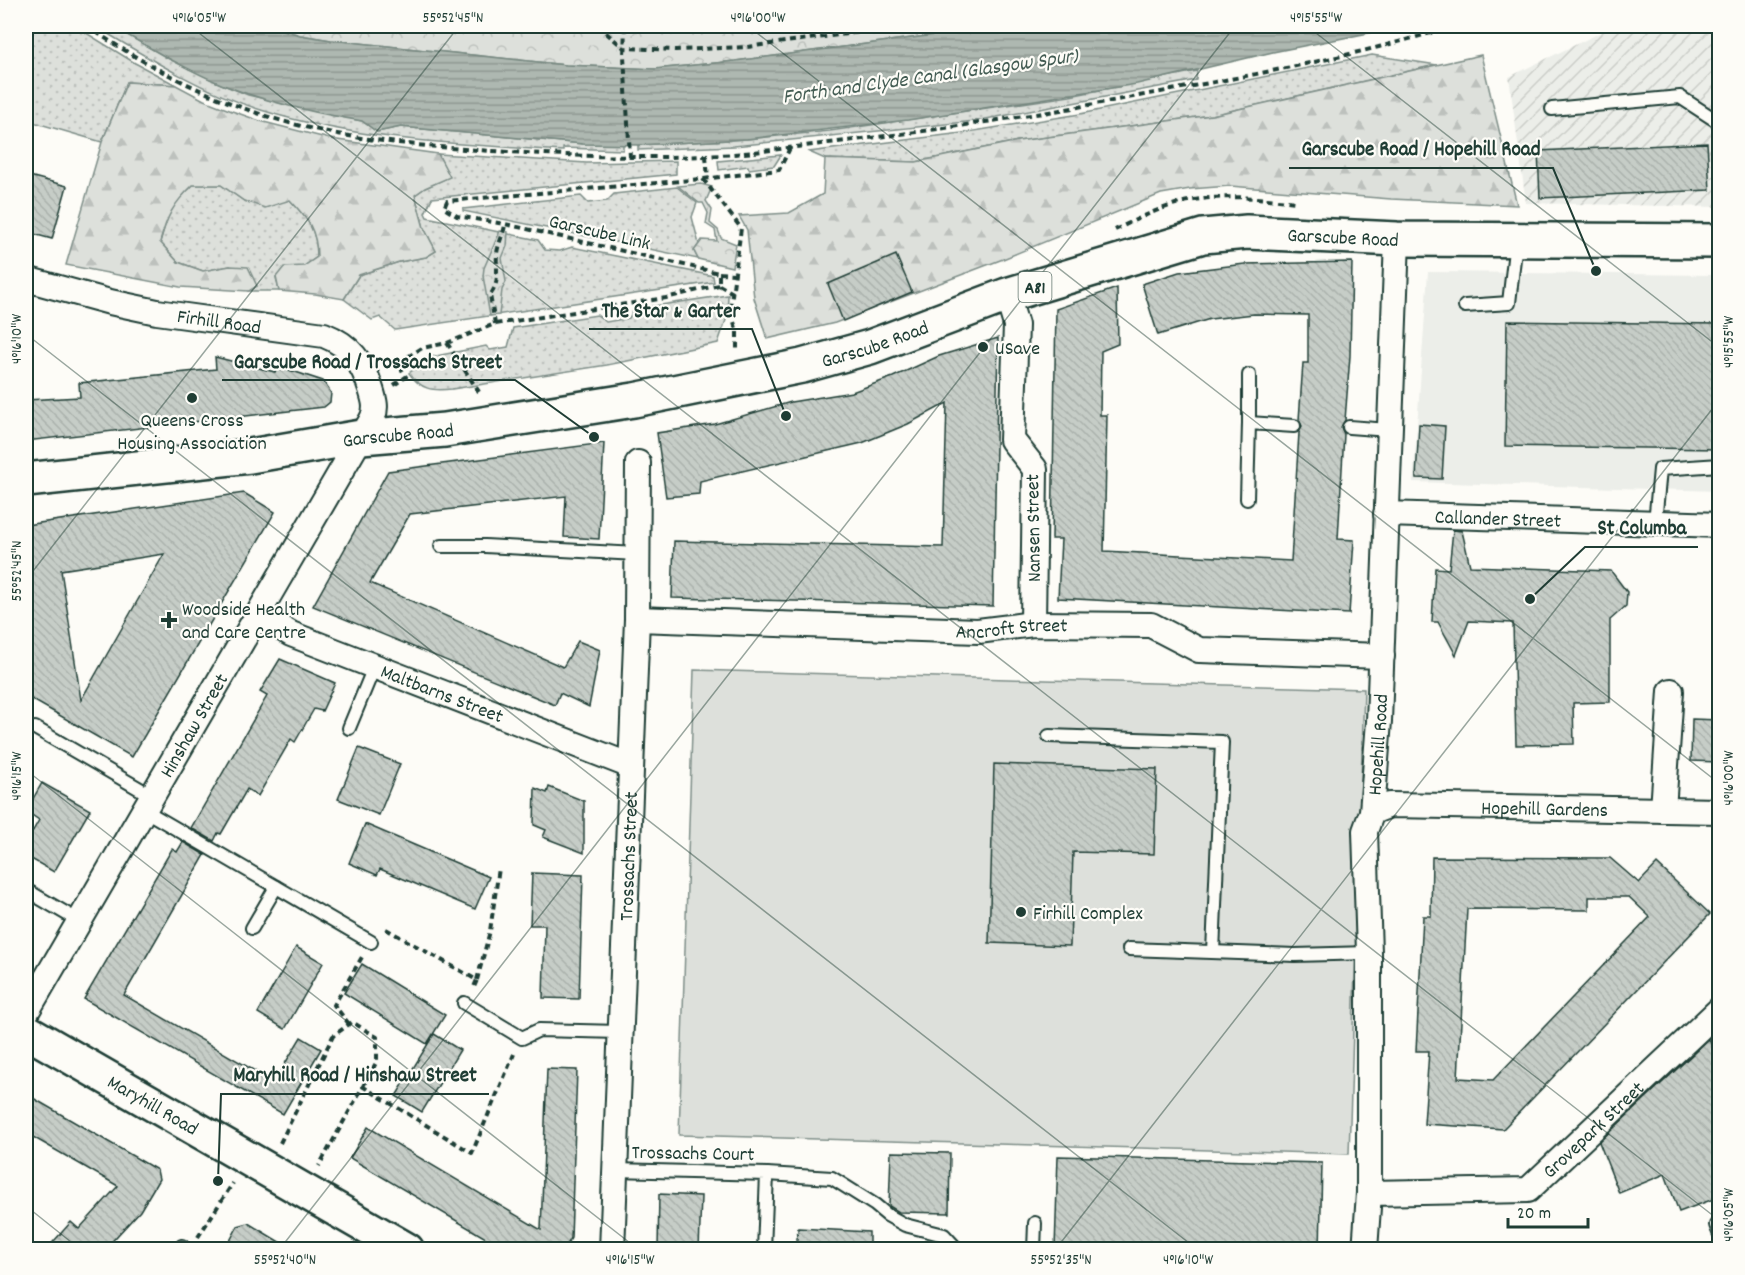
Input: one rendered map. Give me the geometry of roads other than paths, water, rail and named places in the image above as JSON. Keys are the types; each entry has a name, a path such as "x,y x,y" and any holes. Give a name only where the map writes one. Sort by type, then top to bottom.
{"main road":[{"name":"Garscube Road","path":"26,480 250,456 361,437 445,430 622,402 802,366 870,347 1008,295 1203,236 1247,232 1397,239 1719,241"},
{"name":"Maryhill Road","path":"26,1031 407,1250"}],"street":[{"name":"Hopehill Road","path":"1365,1250 1369,1193 1369,953 1365,831 1372,812 1379,721 1397,239"},
{"name":"Firhill Road","path":"26,279 85,296 157,312 324,335 337,340 355,355 367,376 374,399 373,416 361,437"},
{"name":"Nansen Street","path":"1008,295 1016,325 1012,440 1035,469 1033,624"},
{"name":"Hinshaw Street","path":"26,1013 361,437"},
{"name":"Trossachs Street","path":"612,1250 637,618 638,464"},
{"name":"Callander Street","path":"1386,514 1719,525"},
{"name":"Maltbarns Street","path":"258,614 291,634 631,766"},
{"name":"Ancroft Street","path":"637,618 978,631 1033,624 1151,625 1199,650 1382,656"},
{"path":"1663,810 1671,691"},
{"name":"Hopehill Gardens","path":"1372,812 1390,806 1719,811"},
{"name":"Grovepark Street","path":"1369,1193 1528,1190 1719,1010"}],"lane":[{"path":"1552,109 1680,97 1719,123"},
{"path":"1465,306 1509,303 1516,239"},
{"path":"1246,500 1250,375"},
{"path":"1250,423 1294,426"},
{"path":"1349,427 1389,429"},
{"path":"1655,523 1660,469 1719,465"},
{"path":"441,546 637,554"},
{"path":"350,729 375,665"},
{"path":"35,728 276,887 371,942"},
{"path":"1049,736 1222,742 1213,952"},
{"path":"252,928 276,887"},
{"path":"26,890 79,921"},
{"path":"1130,949 1294,955 1369,953"},
{"path":"464,1003 522,1038 539,1030 620,1032"},
{"name":"Trossachs Court","path":"615,1170 767,1174 764,1250"},
{"path":"767,1174 832,1178 904,1225 944,1235 958,1250"},
{"path":"1034,1250 1035,1223"}],"water":[{"name":"Forth and Clyde Canal (Glasgow Spur)","path":"112,26 271,26 300,35 331,40 566,65 655,69 735,61 1004,26 1404,26 1273,52 1137,84 908,120 747,139 638,145 583,144 401,127 377,132 362,121 290,106 221,84 179,64"}],"place":[{"name":"Garscube Road / Hopehill Road","path":"1596,271"},
{"name":"USave","path":"983,347"},
{"name":"Queens Cross Housing Association","path":"192,398"},
{"name":"The Star & Garter","path":"786,416"},
{"name":"Garscube Road / Trossachs Street","path":"594,437"},
{"name":"St Columba","path":"1530,599"},
{"name":"Woodside Health and Care Centre","path":"169,620"},
{"name":"Firhill Complex","path":"1021,912"},
{"name":"Maryhill Road / Hinshaw Street","path":"218,1181"}]}
